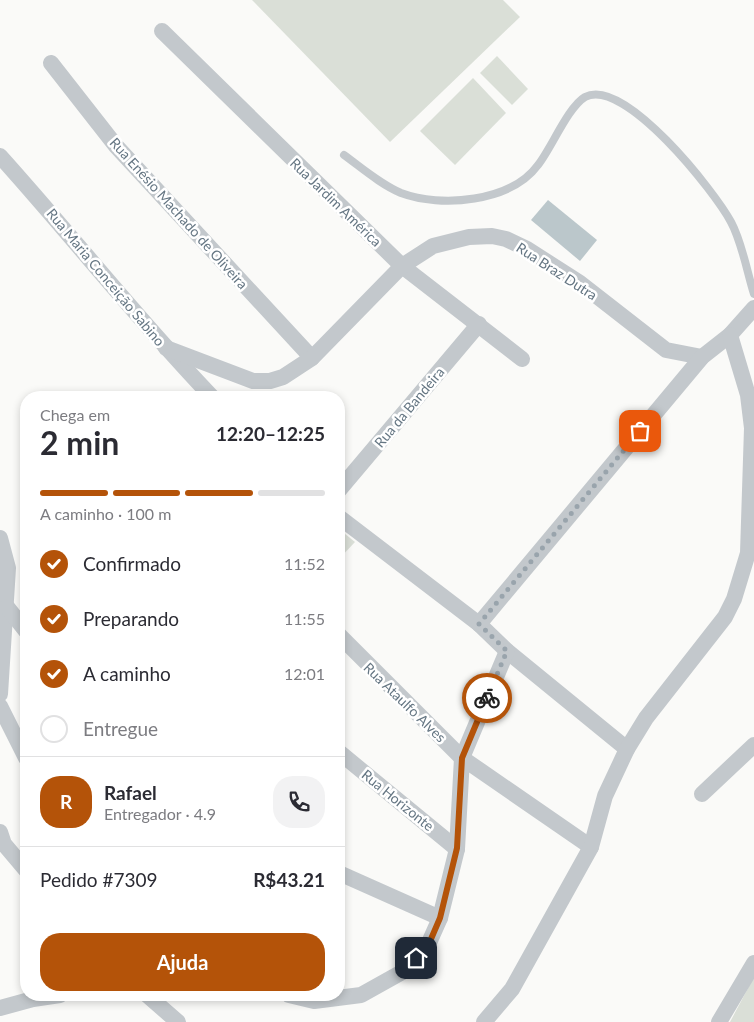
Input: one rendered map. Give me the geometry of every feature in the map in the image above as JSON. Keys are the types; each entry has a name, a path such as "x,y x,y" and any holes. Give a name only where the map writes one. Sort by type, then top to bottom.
{"street":[{"name":"Rua Jardim América","path":"162,31 402,266 522,359"},
{"name":"Rua Enésio Machado de Oliveira","path":"51,63 116,146 312,358"},
{"name":"Rua Maria Conceição Sabino","path":"0,156 72,236 166,348 206,391"},
{"name":"Rua Braz Dutra","path":"166,348 253,381 270,381 283,377 312,358 402,266 433,246 469,237 492,236 506,239 527,249 580,283 666,350 702,357"},
{"path":"479,624 702,357 730,335 753,307"},
{"name":"Rua da Bandeira","path":"345,483 479,324"},
{"path":"484,1022 512,989 591,848 605,796 627,749 646,718 725,617 734,600 748,553 752,428 748,395 730,335"},
{"path":"345,522 479,624 507,651 627,749"},
{"path":"0,538 8,568 0,694"},
{"path":"7,607 20,623"},
{"name":"Rua Ataulfo Alves","path":"345,643 462,758 591,848"},
{"path":"345,997 361,995 404,971 428,946 440,918 457,848 462,758 507,651"},
{"path":"0,706 20,746"},
{"path":"702,794 754,745"},
{"name":"Rua Horizonte","path":"345,757 457,848"},
{"path":"0,832 4,844 20,863"},
{"path":"345,876 440,918"},
{"path":"719,1022 754,963"},
{"path":"0,1008 25,1001"},
{"path":"154,1001 178,1022"}],"lane":[{"path":"344,155 387,186 402,193 437,199 482,198 505,191 531,174 575,107 586,97 598,95 612,98 627,106 668,141 706,182 732,223 753,307"}],"shaded area":[{"path":"252,0 503,0 520,17 390,142"},
{"path":"497,56 528,89 512,105 480,73"},
{"path":"473,78 506,113 455,165 420,131"},
{"path":"548,200 597,240 580,261 531,220"},
{"path":"345,534 355,542 345,553"},
{"path":"754,977 754,1022 730,1022"}],"way so far":[{"path":"487,698 507,651 479,624 640,431"}],"route":[{"path":"416,958 428,946 440,918 457,848 462,758 487,698"}]}
